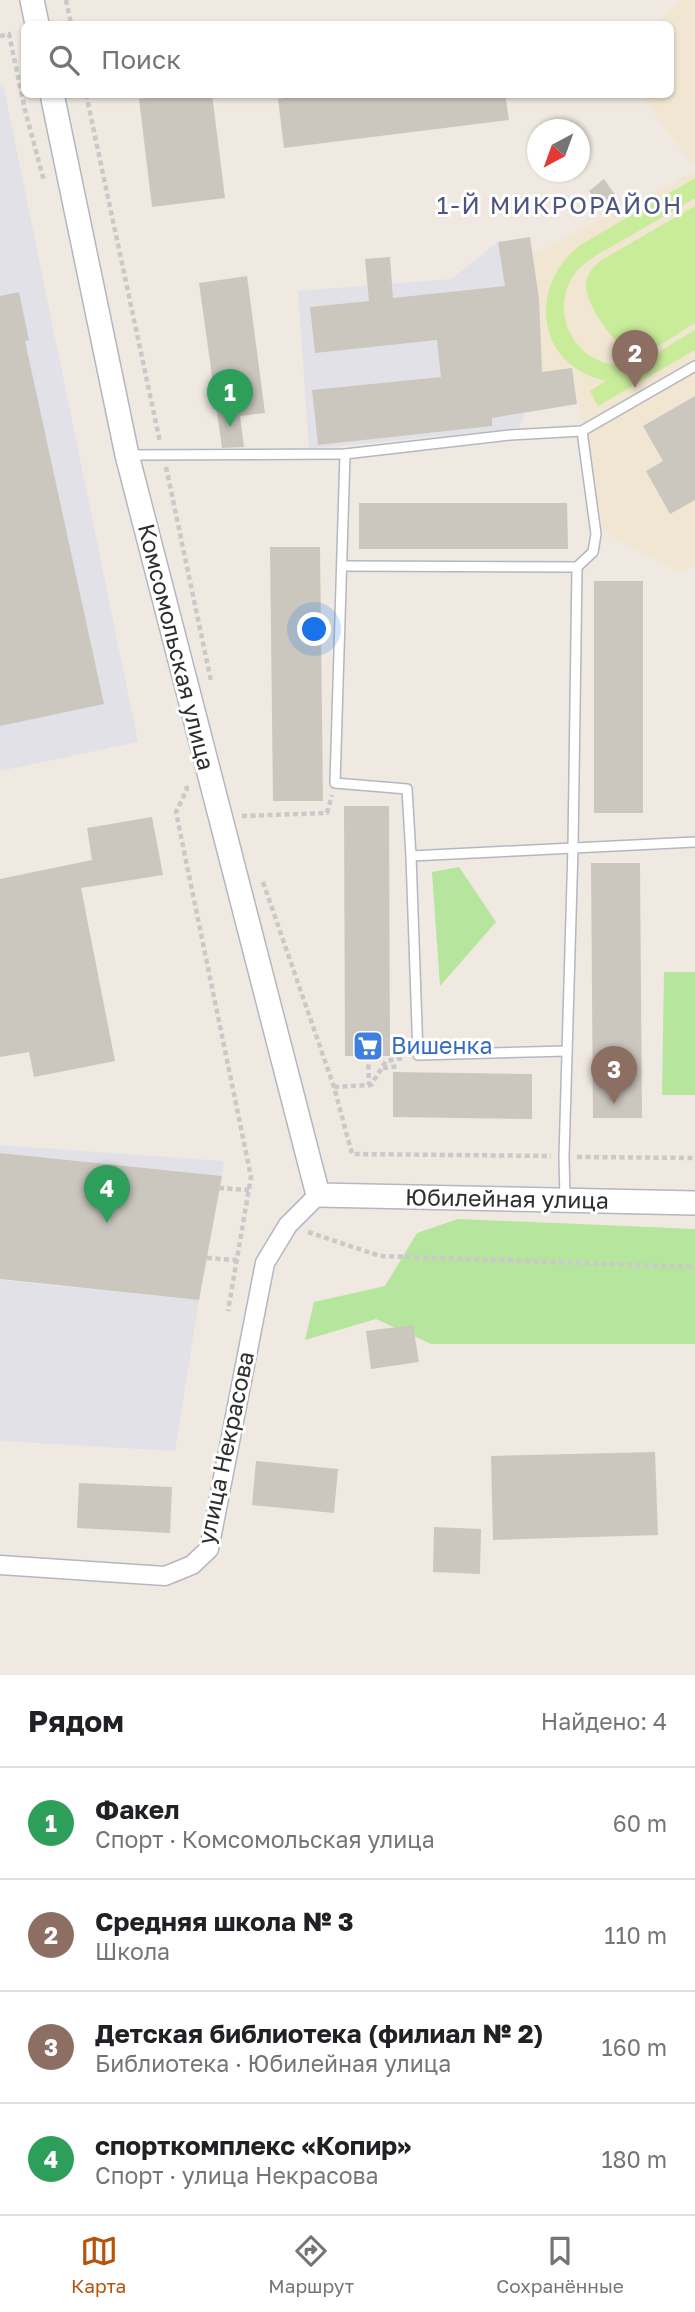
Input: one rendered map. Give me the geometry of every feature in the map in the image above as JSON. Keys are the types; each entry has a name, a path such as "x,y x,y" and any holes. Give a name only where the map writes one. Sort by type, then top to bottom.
{"street":[{"path":"32,0 36,21"},
{"name":"Комсомольская улица","path":"52,98 127,455 318,1195"},
{"name":"Юбилейная улица","path":"318,1195 695,1203"},
{"name":"улица Некрасова","path":"0,1565 165,1576 192,1565 209,1549 265,1263 288,1225 318,1195"}],"lane":[{"path":"127,455 345,454 510,435 582,431 695,366"},
{"path":"342,566 577,567 593,552 596,534 582,431"},
{"path":"345,454 335,783 407,789 418,1055 567,1051"},
{"path":"565,1200 577,567"},
{"path":"411,856 695,842"}],"path":[{"path":"66,0 70,21"},
{"path":"0,36 9,34 21,91"},
{"path":"22,98 25,110"},
{"path":"245,828 240,816 327,813 335,783"},
{"path":"176,812 251,1177 228,1311"},
{"path":"262,880 334,1087 352,1154 695,1158"},
{"path":"334,1087 371,1085 386,1061 418,1055"},
{"path":"368,1056 369,1085"},
{"path":"382,1068 400,1066"},
{"path":"219,1188 249,1190"},
{"path":"288,1225 380,1256 695,1267"},
{"path":"207,1258 237,1260"}],"shaded area":[{"path":"682,0 695,0 695,162 692,164 643,98 674,98 674,21 658,21"},
{"path":"3,84 138,742 0,771 0,85"},
{"path":"695,171 695,566 681,573 603,532 572,369 542,372 539,299 533,255"},
{"path":"530,237 539,299 543,372 572,368 577,404 525,413 519,428 309,449 298,291 451,279 498,242"},
{"path":"0,1145 224,1161 222,1176 0,1153"},
{"path":"0,1280 199,1300 175,1451 0,1441"}],"green space":[{"path":"695,178 695,198 589,260 574,275 566,290 564,306 571,335 580,348 607,364 624,365 643,360 695,330 695,350 598,406 590,391 606,381 582,372 565,359 553,342 547,322 547,301 553,280 564,261 582,244"},
{"path":"695,206 695,323 651,349 636,352 628,350 611,335 596,314 587,292 589,274 600,261"},
{"path":"459,867 496,922 440,986 432,872"},
{"path":"664,972 695,972 695,1095 662,1095"},
{"path":"458,1219 695,1229 695,1344 431,1344 376,1319 305,1340 314,1302 385,1286 417,1233"}],"building":[{"path":"212,98 225,198 152,207 139,99"},
{"path":"506,98 509,120 284,148 278,99"},
{"path":"604,179 616,196 601,207 589,191"},
{"path":"530,237 539,299 542,372 572,368 577,404 492,418 492,426 318,445 312,390 441,377 437,340 315,353 310,307 369,301 365,259 390,257 393,298 505,286 498,242"},
{"path":"247,276 265,413 240,416 244,447 222,448 199,283"},
{"path":"19,292 29,340 25,341 104,704 0,726 0,296"},
{"path":"695,396 695,500 670,514 646,471 663,461 643,426"},
{"path":"359,503 567,503 568,549 359,549"},
{"path":"270,547 320,547 323,801 273,801"},
{"path":"594,581 643,581 643,813 594,813"},
{"path":"344,806 389,806 390,1056 345,1056"},
{"path":"152,817 163,875 81,888 115,1061 34,1077 29,1052 0,1057 0,879 92,860 87,828"},
{"path":"591,863 640,863 642,1118 593,1118"},
{"path":"393,1072 532,1074 532,1119 393,1117"},
{"path":"0,1153 222,1176 199,1300 0,1279"},
{"path":"413,1325 419,1362 371,1369 366,1331"},
{"path":"655,1452 658,1535 493,1540 491,1456"},
{"path":"256,1461 338,1469 334,1513 252,1505"},
{"path":"79,1483 172,1487 170,1533 77,1528"},
{"path":"434,1527 481,1529 480,1574 433,1572"}],"place":[{"name":"Средняя школа № 3","path":"635,388"},
{"name":"Факел","path":"230,427"},
{"name":"Вишенка","path":"368,1046"},
{"name":"Детская библиотека (филиал № 2)","path":"614,1104"},
{"name":"спорткомплекс «Копир»","path":"107,1223"}],"district":[{"name":"1-Й МИКРОРАЙОН","path":"560,206"}]}
